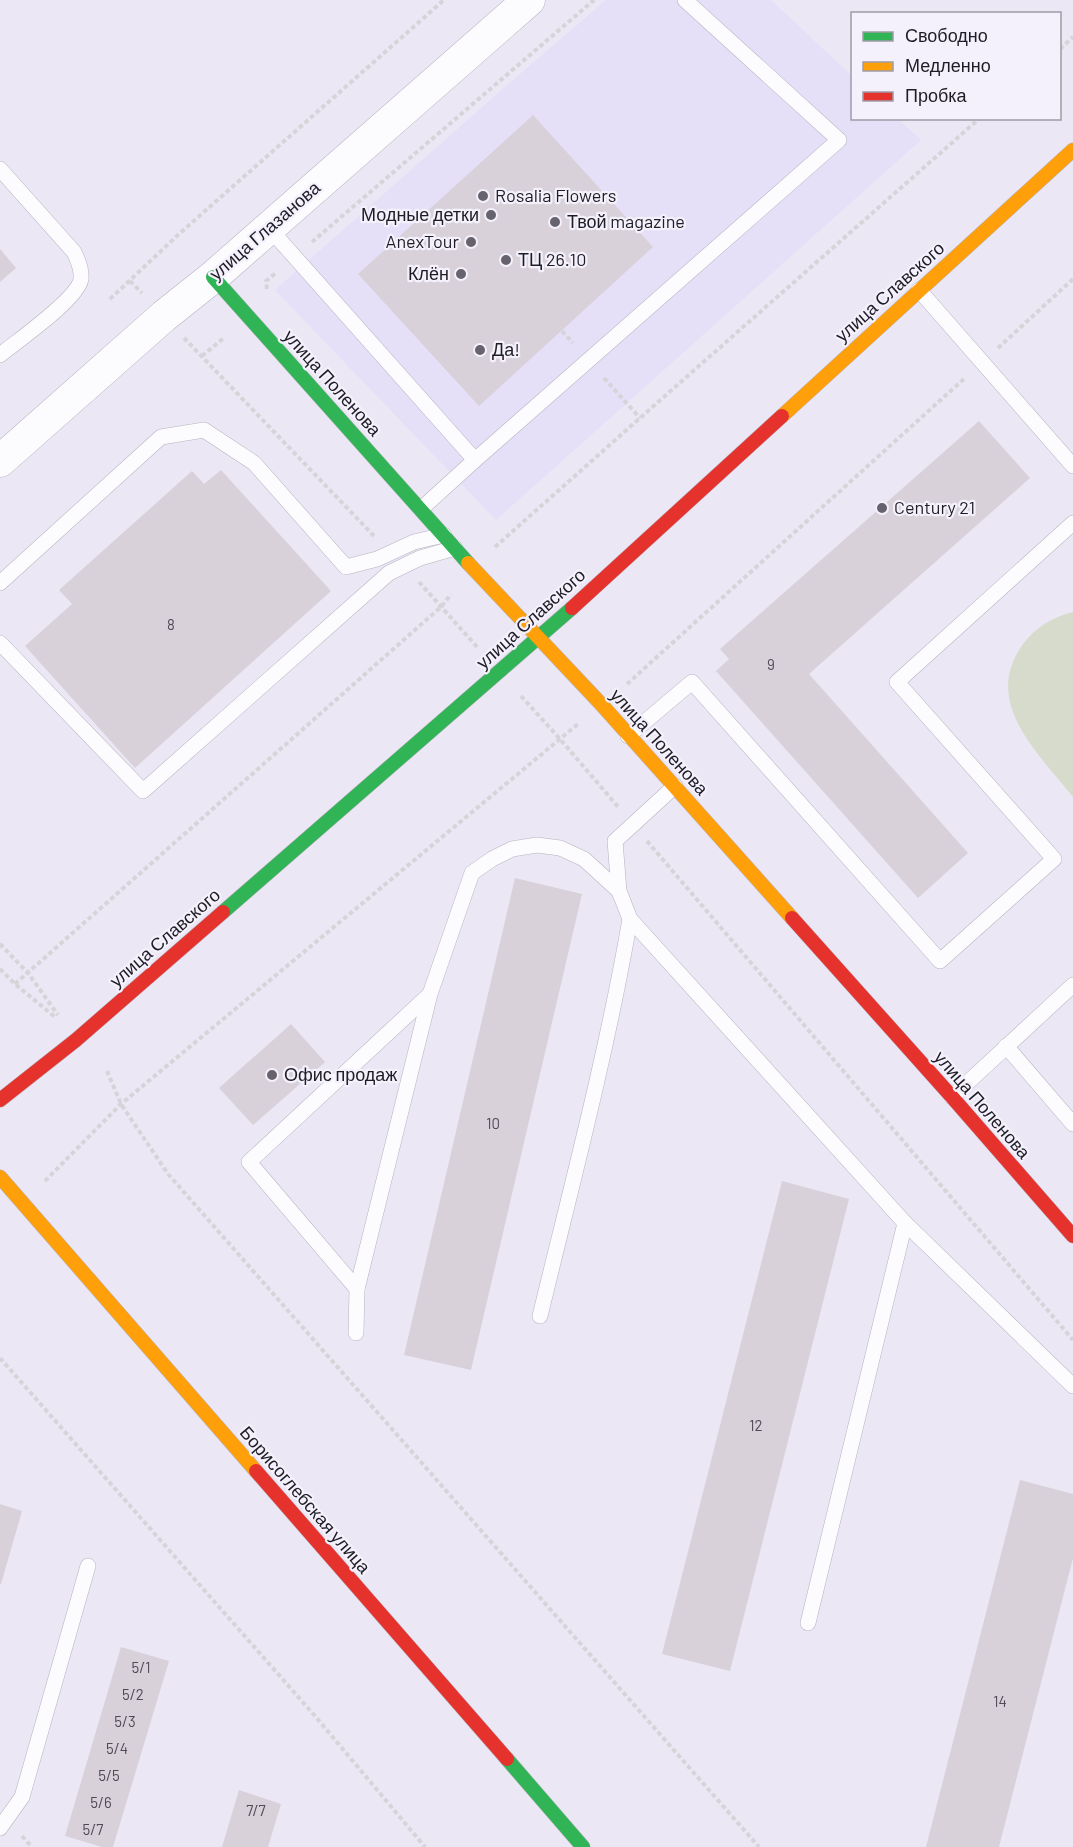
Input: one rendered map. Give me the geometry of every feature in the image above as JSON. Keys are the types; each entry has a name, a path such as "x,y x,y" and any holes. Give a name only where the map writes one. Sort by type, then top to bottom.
{"street":[{"name":"улица Глазанова","path":"0,461 530,0"},
{"name":"улица Славского","path":"0,1100 76,1040 539,638 1073,150"},
{"name":"улица Поленова","path":"213,277 472,568 675,786 1073,1236"},
{"name":"Борисоглебская улица","path":"0,1177 583,1847"}],"lane":[{"path":"421,509 840,140 685,0"},
{"path":"0,169 74,252 80,266 81,280 73,295 0,355"},
{"path":"269,228 474,460"},
{"path":"919,290 1073,466"},
{"path":"0,583 161,437 204,430 254,463 345,567 377,559 414,542 444,535"},
{"path":"628,736 692,682 940,961 1054,859 897,682 1073,523"},
{"path":"0,643 143,792 389,573 420,558 455,548"},
{"path":"675,786 615,841 619,891 630,919 905,1223 1073,1386"},
{"path":"356,1333 357,1288 430,994 472,873 512,849 537,845 560,848 585,859 619,891"},
{"path":"540,1316 601,1063 630,919"},
{"path":"952,1097 1073,986"},
{"path":"357,1288 249,1162 430,994"},
{"path":"1006,1046 1073,1124"},
{"path":"808,1623 905,1223"},
{"path":"0,1828 22,1797 88,1566"}],"path":[{"path":"110,299 444,0"},
{"path":"268,290 266,281 594,0"},
{"path":"1061,47 1073,37"},
{"path":"15,984 442,606 472,568 978,120"},
{"path":"624,687 1073,279"},
{"path":"130,281 375,537"},
{"path":"417,580 560,739 622,812"},
{"path":"23,1203 121,1104 560,739"},
{"path":"646,839 1073,1340"},
{"path":"0,944 28,973 58,1018 0,969"},
{"path":"107,1071 121,1104 168,1174 759,1847"},
{"path":"0,1358 315,1716 425,1847"}],"shaded area":[{"path":"606,0 771,0 851,75 851,120 899,120 921,140 496,520 275,290"},
{"path":"1073,612 1073,797 1031,745 1019,726 1011,706 1008,686 1012,665 1028,638 1045,624"}],"building":[{"name":"ТЦ 26.10","path":"533,115 653,247 479,406 358,274"},
{"path":"0,249 16,268 0,282"},
{"path":"979,421 1030,478 809,674 968,853 918,898 716,671 729,659 720,649"},
{"path":"221,470 331,591 135,768 25,646 72,604 59,590 192,471 204,484"},
{"path":"515,878 582,894 471,1370 404,1355"},
{"name":"Офис продаж","path":"291,1024 325,1062 253,1125 219,1088"},
{"path":"782,1181 849,1199 730,1671 662,1654"},
{"path":"1020,1480 1073,1494 1073,1558 999,1847 926,1847"},
{"path":"0,1504 22,1511 1,1584 0,1584"},
{"path":"121,1647 169,1661 113,1847 102,1847 65,1836"},
{"path":"239,1790 281,1804 268,1847 222,1847"}],"traffic: fast":[{"path":"213,277 468,563"},
{"path":"223,912 572,608"},
{"path":"507,1759 583,1847"}],"traffic: slow":[{"path":"782,416 1073,150"},
{"path":"468,563 601,704 792,918"},
{"path":"0,1177 256,1471"}],"traffic: jam":[{"path":"572,608 782,416"},
{"path":"0,1100 76,1040 223,912"},
{"path":"792,918 1073,1236"},
{"path":"256,1471 507,1759"}],"place":[{"name":"Rosalia Flowers","path":"483,196"},
{"name":"Модные детки","path":"491,215"},
{"name":"Твой magazine","path":"555,222"},
{"name":"AnexTour","path":"471,242"},
{"name":"ТЦ 26.10","path":"506,260"},
{"name":"Клён","path":"461,274"},
{"name":"Да!","path":"480,350"},
{"name":"Century 21","path":"882,508"},
{"name":"Офис продаж","path":"272,1075"}]}
